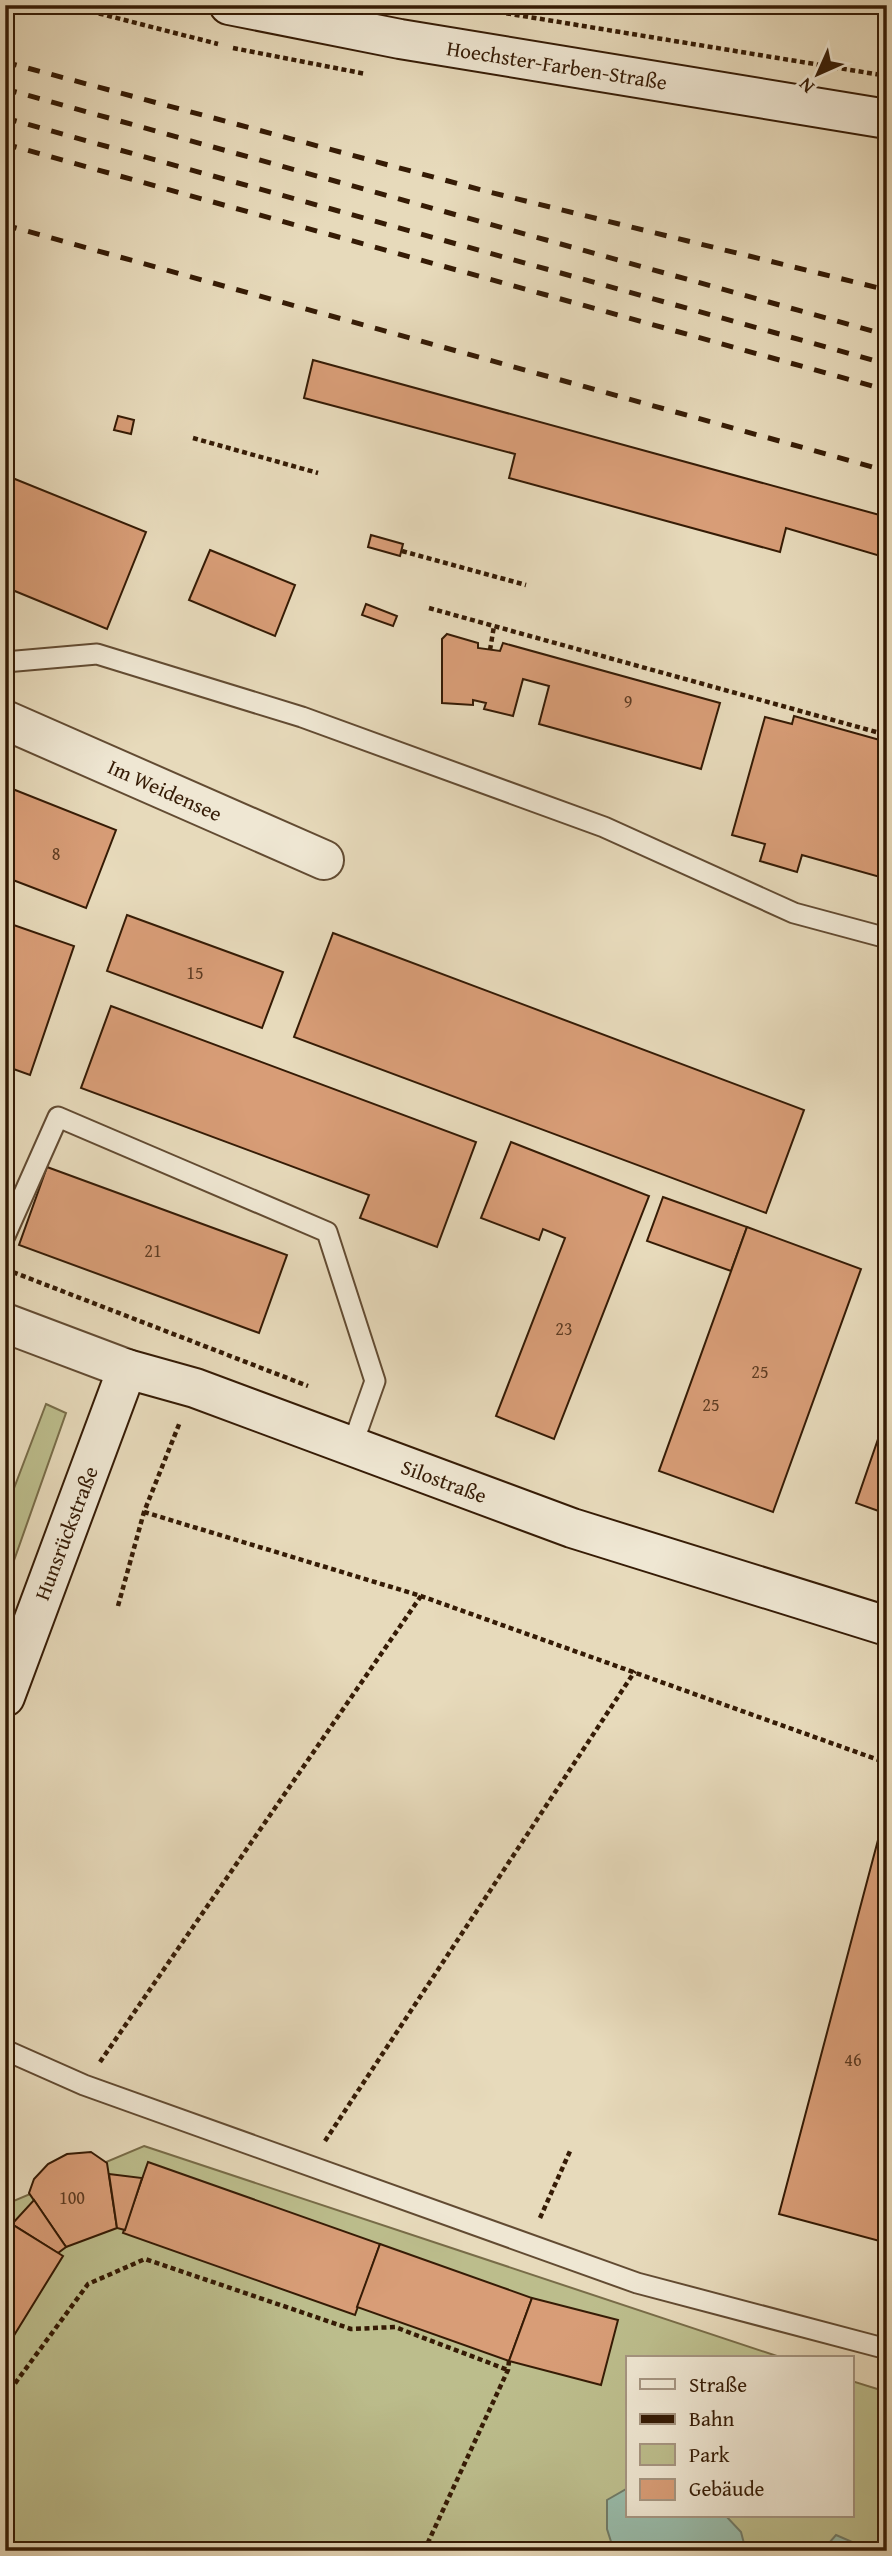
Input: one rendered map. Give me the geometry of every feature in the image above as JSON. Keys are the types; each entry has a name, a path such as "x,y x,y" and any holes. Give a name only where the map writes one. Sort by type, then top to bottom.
{"main road":[{"name":"Hoechster-Farben-Straße","path":"229,5 400,39 887,119"},
{"name":"Im Weidensee","path":"5,720 324,860"},
{"name":"Silostraße","path":"5,1323 127,1369 195,1388 572,1528 887,1626"},
{"name":"Hunsrückstraße","path":"5,1698 127,1369"}],"lane":[{"path":"5,662 97,654 302,718 604,827 794,913 887,938"},
{"path":"5,1236 58,1117 327,1232 375,1381 352,1446"},
{"path":"5,2050 84,2085 637,2283 887,2349"}],"path":[{"path":"456,5 887,76"},
{"path":"193,438 318,473"},
{"path":"402,551 526,585"},
{"path":"429,608 887,735"},
{"path":"490,650 495,626"},
{"path":"118,1606 144,1512 195,1388"},
{"path":"144,1512 421,1596 887,1763"},
{"path":"84,2085 421,1596"},
{"path":"308,2166 635,1671"},
{"path":"529,2245 571,2149"},
{"path":"5,2397 88,2284 145,2259 351,2329 395,2327 508,2370"},
{"path":"424,2551 508,2370 509,2361"}],"green space":[{"path":"46,1404 66,1413 5,1586 5,1512"},
{"path":"144,2146 777,2356 626,2356 626,2518 854,2518 854,2382 887,2392 887,2551 5,2551 5,2211 11,2202"}],"shaded area":[{"path":"626,2489 626,2518 728,2518 741,2532 746,2551 614,2551 607,2529 607,2500"},
{"path":"836,2535 873,2551 822,2551"}],"building":[{"path":"313,360 887,517 887,558 786,528 780,552 509,478 515,454 304,398"},
{"path":"118,416 134,420 131,434 114,430"},
{"path":"5,475 146,532 107,629 5,587"},
{"path":"371,535 403,544 400,556 368,547"},
{"path":"210,550 295,585 275,636 189,600"},
{"path":"366,604 397,616 393,626 362,615"},
{"path":"447,634 478,643 478,648 500,651 503,643 720,703 701,769 539,724 549,686 523,679 513,716 484,709 486,703 473,700 473,705 442,703 442,639"},
{"path":"794,716 887,742 887,879 802,855 797,872 760,861 765,844 732,835 765,717 792,724"},
{"path":"5,786 116,830 86,908 5,877"},
{"path":"127,915 283,972 262,1028 107,971"},
{"path":"5,922 74,946 30,1075 5,1066"},
{"path":"333,933 804,1110 766,1213 294,1037"},
{"path":"111,1006 476,1142 437,1247 360,1218 369,1195 81,1088"},
{"path":"511,1142 649,1196 554,1439 496,1416 565,1238 543,1229 539,1240 481,1218"},
{"path":"47,1167 287,1255 259,1333 19,1245"},
{"path":"663,1197 747,1227 731,1271 647,1241"},
{"path":"747,1227 861,1269 773,1512 659,1471"},
{"path":"887,1413 887,1514 856,1503"},
{"path":"887,1806 887,2243 779,2214"},
{"path":"91,2152 107,2163 117,2228 66,2247 29,2193 34,2179 48,2164 67,2154"},
{"path":"148,2162 380,2244 355,2315 123,2233"},
{"path":"109,2174 142,2178 125,2230 117,2228"},
{"path":"34,2200 66,2247 58,2253 12,2224"},
{"path":"5,2220 63,2256 5,2350"},
{"path":"380,2244 532,2298 509,2361 357,2307"},
{"path":"532,2298 618,2320 601,2385 509,2361"}],"railway":[{"path":"5,62 489,192 887,290"},
{"path":"5,89 887,335"},
{"path":"5,118 887,364"},
{"path":"5,144 887,390"},
{"path":"5,225 887,471"}]}
